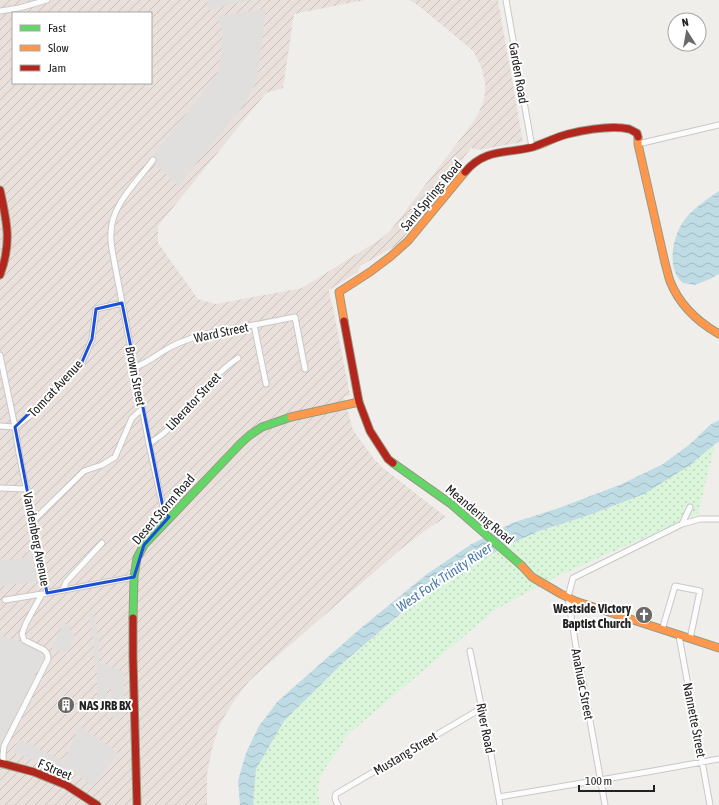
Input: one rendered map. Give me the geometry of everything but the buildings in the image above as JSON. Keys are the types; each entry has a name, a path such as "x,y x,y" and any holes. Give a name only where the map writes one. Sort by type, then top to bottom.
{"street":[{"path":"0,11 19,8 47,0"},
{"name":"Garden Road","path":"506,0 532,147"},
{"path":"638,144 719,125"},
{"name":"Sand Springs Road","path":"338,292 370,272 408,241 470,166 476,161 497,153 532,147 567,134 607,127 630,129 637,133 638,144 670,281 681,302 688,310 700,321 719,334"},
{"name":"Brown Street","path":"153,160 117,207 110,233 149,444 164,512 169,517"},
{"path":"0,190 7,228 8,249 0,275"},
{"name":"Meandering Road","path":"338,292 359,402 370,431 388,459 451,504 519,563 532,577 575,601 719,648"},
{"name":"Tomcat Avenue","path":"0,426 15,427 31,415 67,374 73,372 82,362 92,339 96,309 122,303"},
{"path":"254,325 295,317 305,369"},
{"name":"Ward Street","path":"134,367 143,364 163,351 191,338 254,325 266,384"},
{"name":"Vandenberg Avenue","path":"0,355 34,521 45,593 26,623 22,634 24,640 44,650 48,654 48,659 4,746 2,763"},
{"name":"Liberator Street","path":"149,444 168,429 216,376 238,358"},
{"name":"Desert Storm Road","path":"137,805 134,577 137,558 144,545 241,443 262,427 290,417 359,402"},
{"path":"34,521 84,472 102,465 115,457 132,418 142,409"},
{"path":"0,488 27,489"},
{"path":"682,524 690,507"},
{"name":"Anahuac Street","path":"605,805 568,597 573,578 682,524 700,519 719,519"},
{"path":"62,590 66,582 102,543"},
{"path":"5,600 134,577"},
{"path":"662,630 675,586 700,591 690,639"},
{"name":"Nannette Street","path":"679,636 710,805"},
{"name":"River Road","path":"470,651 500,805"},
{"name":"Mustang Street","path":"337,803 335,796 336,794 482,708"},
{"path":"499,797 719,759"},
{"name":"F Street","path":"2,763 34,772 66,785 97,805"}],"highlighted area":[{"path":"122,303 164,512 169,517 144,545 134,577 47,593 15,427 82,362 92,339 96,309"}],"shaded area":[{"path":"0,0 365,0 294,14 283,88 266,93 158,226 158,243 198,299 216,304 302,288 382,238 390,231 474,121 483,102 485,93 483,73 473,51 415,3 409,0 498,0 523,142 478,150 471,148 399,244 360,266 358,272 329,290 350,395 344,397 353,430 374,459 383,468 446,517 401,549 249,681 232,704 220,724 212,749 207,774 207,805 0,805"},
{"path":"207,0 252,0 209,10"},
{"path":"266,9 257,80 245,104 178,186 150,159 216,76 219,69 223,32 217,16"},
{"path":"1,556 3,561 32,556 37,581 0,586"},
{"path":"92,612 99,642 99,662 119,670 124,675 125,716 111,717 111,687 107,687 106,702 97,701 97,666 95,666 93,633 88,614"},
{"path":"64,623 71,627 69,632 75,636 67,654 52,648"},
{"path":"0,635 17,640 45,654 0,749"},
{"path":"79,725 118,753 93,787 80,776 14,753 18,739 64,761"}],"green space":[{"path":"715,444 698,514 560,575 496,609 346,736 339,749 325,768 319,781 318,793 320,805 254,805 253,801 256,769 284,721 344,662 440,583 508,545 539,531 589,515 689,466"}],"water":[{"path":"719,191 719,274 695,285 683,283 677,277 673,263 673,248 677,234 683,222 690,213"},
{"name":"West Fork Trinity River","path":"719,420 719,442 689,466 644,494 589,515 539,531 508,545 440,583 405,610 344,662 284,721 256,769 253,801 254,805 240,805 238,781 246,753 259,726 278,701 361,628 427,574 470,545 512,523 559,508 622,484 663,464 689,445 710,425"}],"traffic: fast":[{"path":"133,618 134,577 137,558 144,545 250,435 262,427 291,417"},
{"path":"393,463 451,504 522,566"}],"traffic: slow":[{"path":"638,137 638,144 670,281 678,297 690,312 719,334"},
{"path":"344,321 339,292 370,272 408,241 465,172"},
{"path":"291,417 359,402"},
{"path":"522,566 532,577 575,601 719,648"}],"traffic: jam":[{"path":"465,172 473,164 488,155 533,147 564,135 582,131 598,128 622,128 629,129 637,133 638,137"},
{"path":"0,190 5,212 7,232 6,253 0,275"},
{"path":"344,321 359,402 370,431 388,459 393,463"},
{"path":"133,618 137,805"},
{"path":"0,763 34,772 66,785 97,805"}],"place":[{"name":"Westside Victory Baptist Church","path":"644,615"},
{"name":"NAS JRB BX","path":"66,705"}]}
